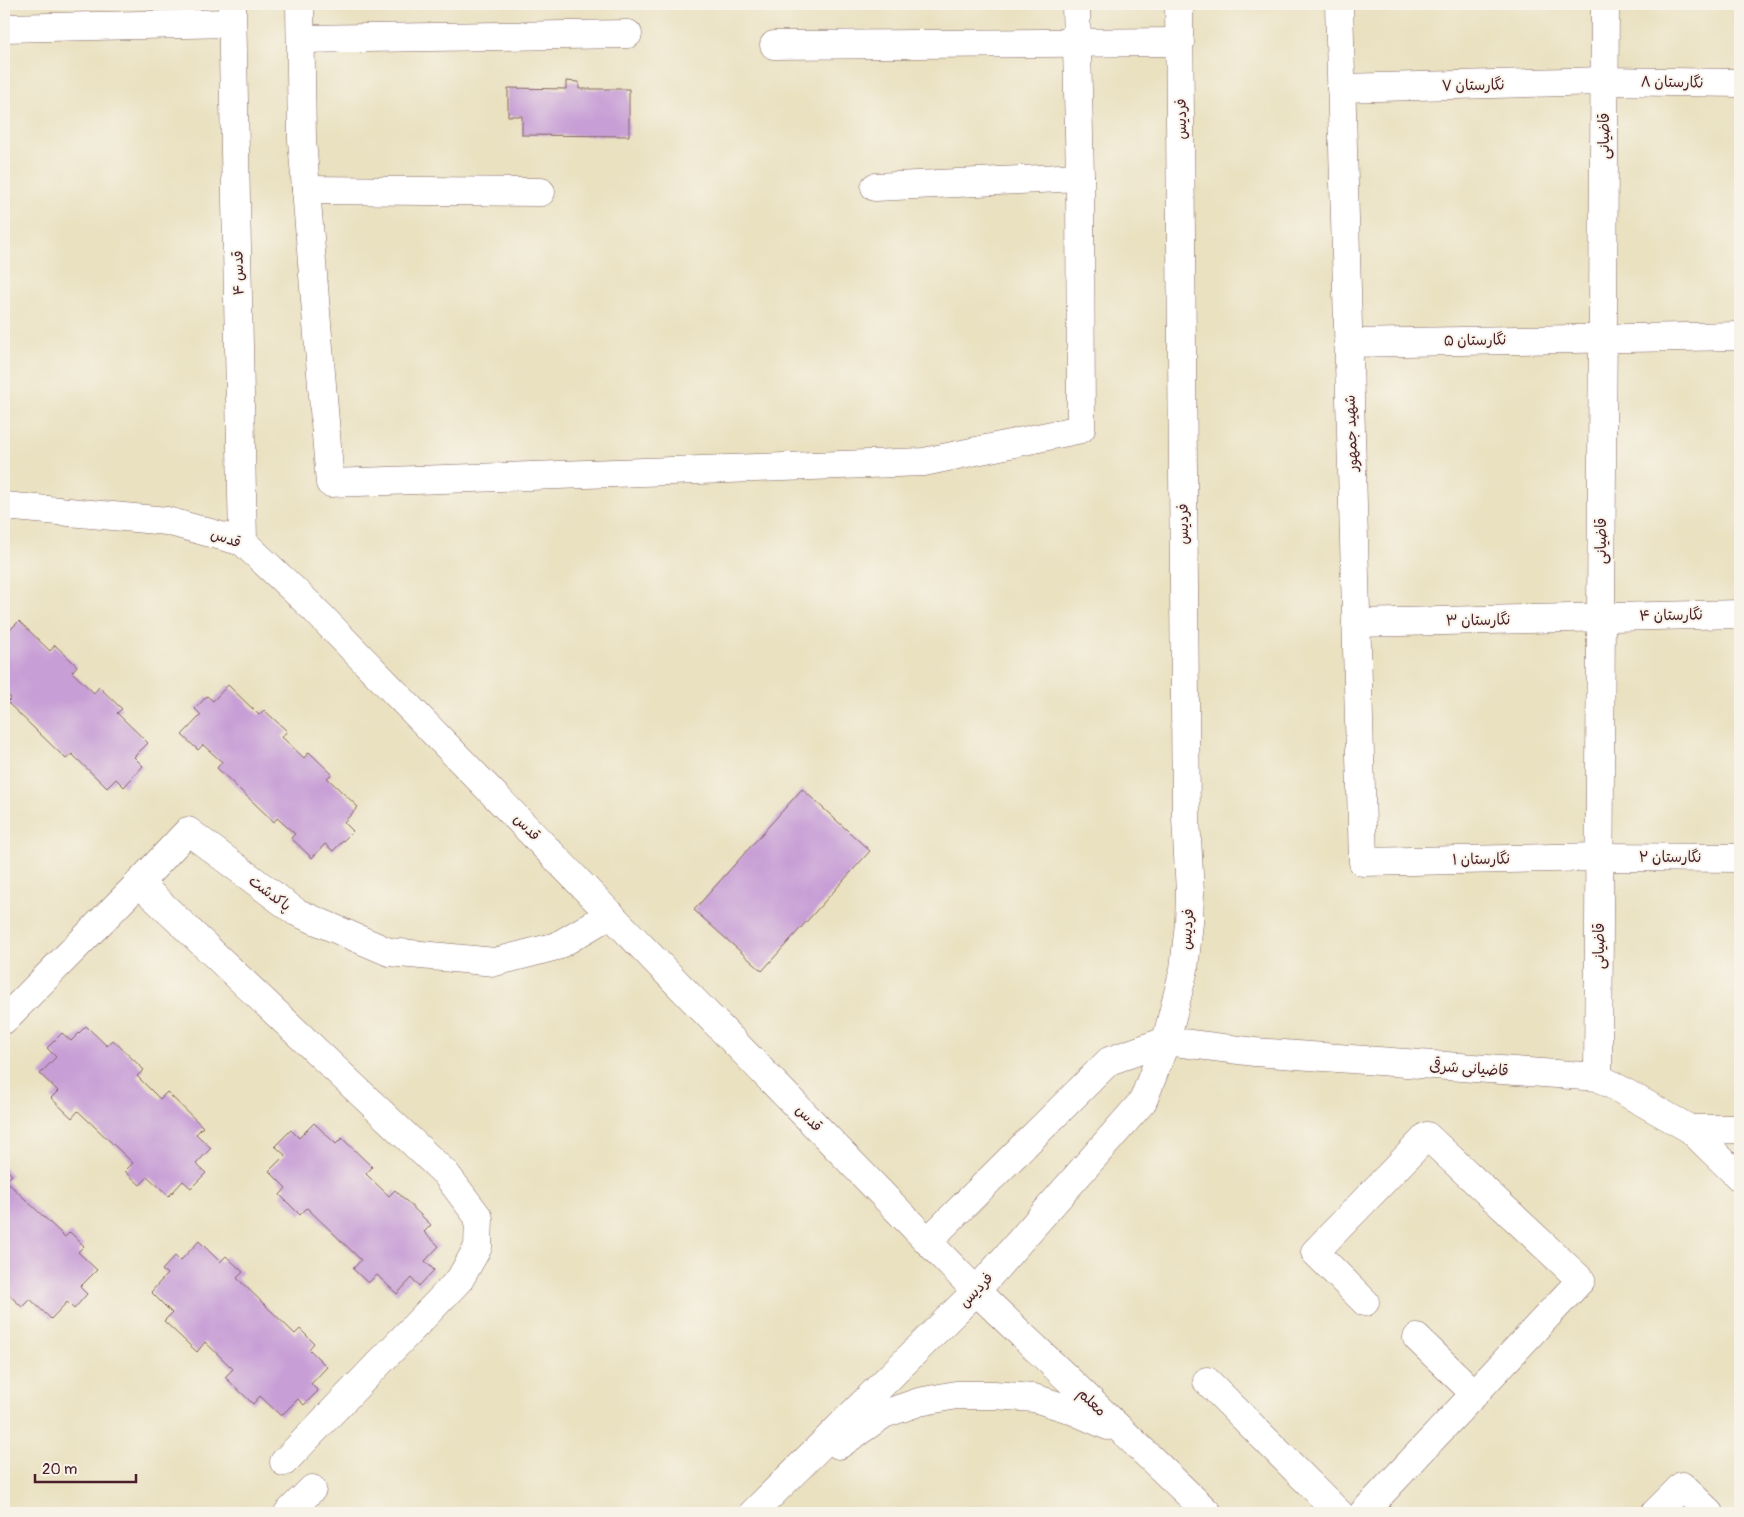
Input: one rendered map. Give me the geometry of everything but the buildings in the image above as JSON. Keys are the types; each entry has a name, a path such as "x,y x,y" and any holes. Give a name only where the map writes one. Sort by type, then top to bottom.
{"street":[{"path":"300,4 302,140 330,483 924,462 1081,429 1080,177 1076,4"},
{"name":"فردیس","path":"753,1513 976,1290 1143,1101 1166,1042 1184,969 1190,893 1186,818 1179,4"},
{"name":"شهید جمهور","path":"1339,4 1363,862"},
{"name":"قاضیانی","path":"1598,1077 1605,4"},
{"path":"4,28 232,14"},
{"name":"قدس ۴","path":"232,14 243,542"},
{"path":"301,39 628,34"},
{"path":"774,44 1180,42"},
{"name":"نگارستان ۷","path":"1341,88 1604,81"},
{"name":"نگارستان ۸","path":"1604,81 1740,83"},
{"path":"875,187 1080,177"},
{"path":"306,190 541,192"},
{"name":"نگارستان ۵","path":"1348,343 1740,336"},
{"name":"قدس","path":"4,506 167,521 243,542 312,607 976,1290"},
{"name":"نگارستان ۴","path":"1601,617 1740,614"},
{"name":"نگارستان ۳","path":"1356,622 1601,617"},
{"name":"پاکدشت","path":"4,1020 188,831 296,912 389,952 495,962 557,946 611,914"},
{"name":"نگارستان ۲","path":"1600,857 1740,858"},
{"name":"نگارستان ۱","path":"1363,862 1600,857"},
{"path":"139,883 446,1174 479,1218 478,1247 460,1280 284,1462"},
{"path":"928,1241 1109,1061 1166,1042"},
{"name":"قاضیانی شرقی","path":"1166,1042 1254,1052 1598,1077 1690,1129 1740,1178"},
{"path":"1690,1129 1740,1129"},
{"path":"1364,1513 1581,1280 1427,1136 1315,1252 1365,1302"},
{"name":"معلم","path":"976,1290 1208,1513"},
{"path":"1417,1338 1475,1394"},
{"path":"1207,1381 1327,1509"},
{"path":"818,1448 830,1451 884,1414 919,1402 956,1395 1034,1398 1069,1408 1099,1421 1131,1439"},
{"path":"1655,1513 1682,1486 1710,1513"},
{"path":"288,1513 312,1488"}]}
